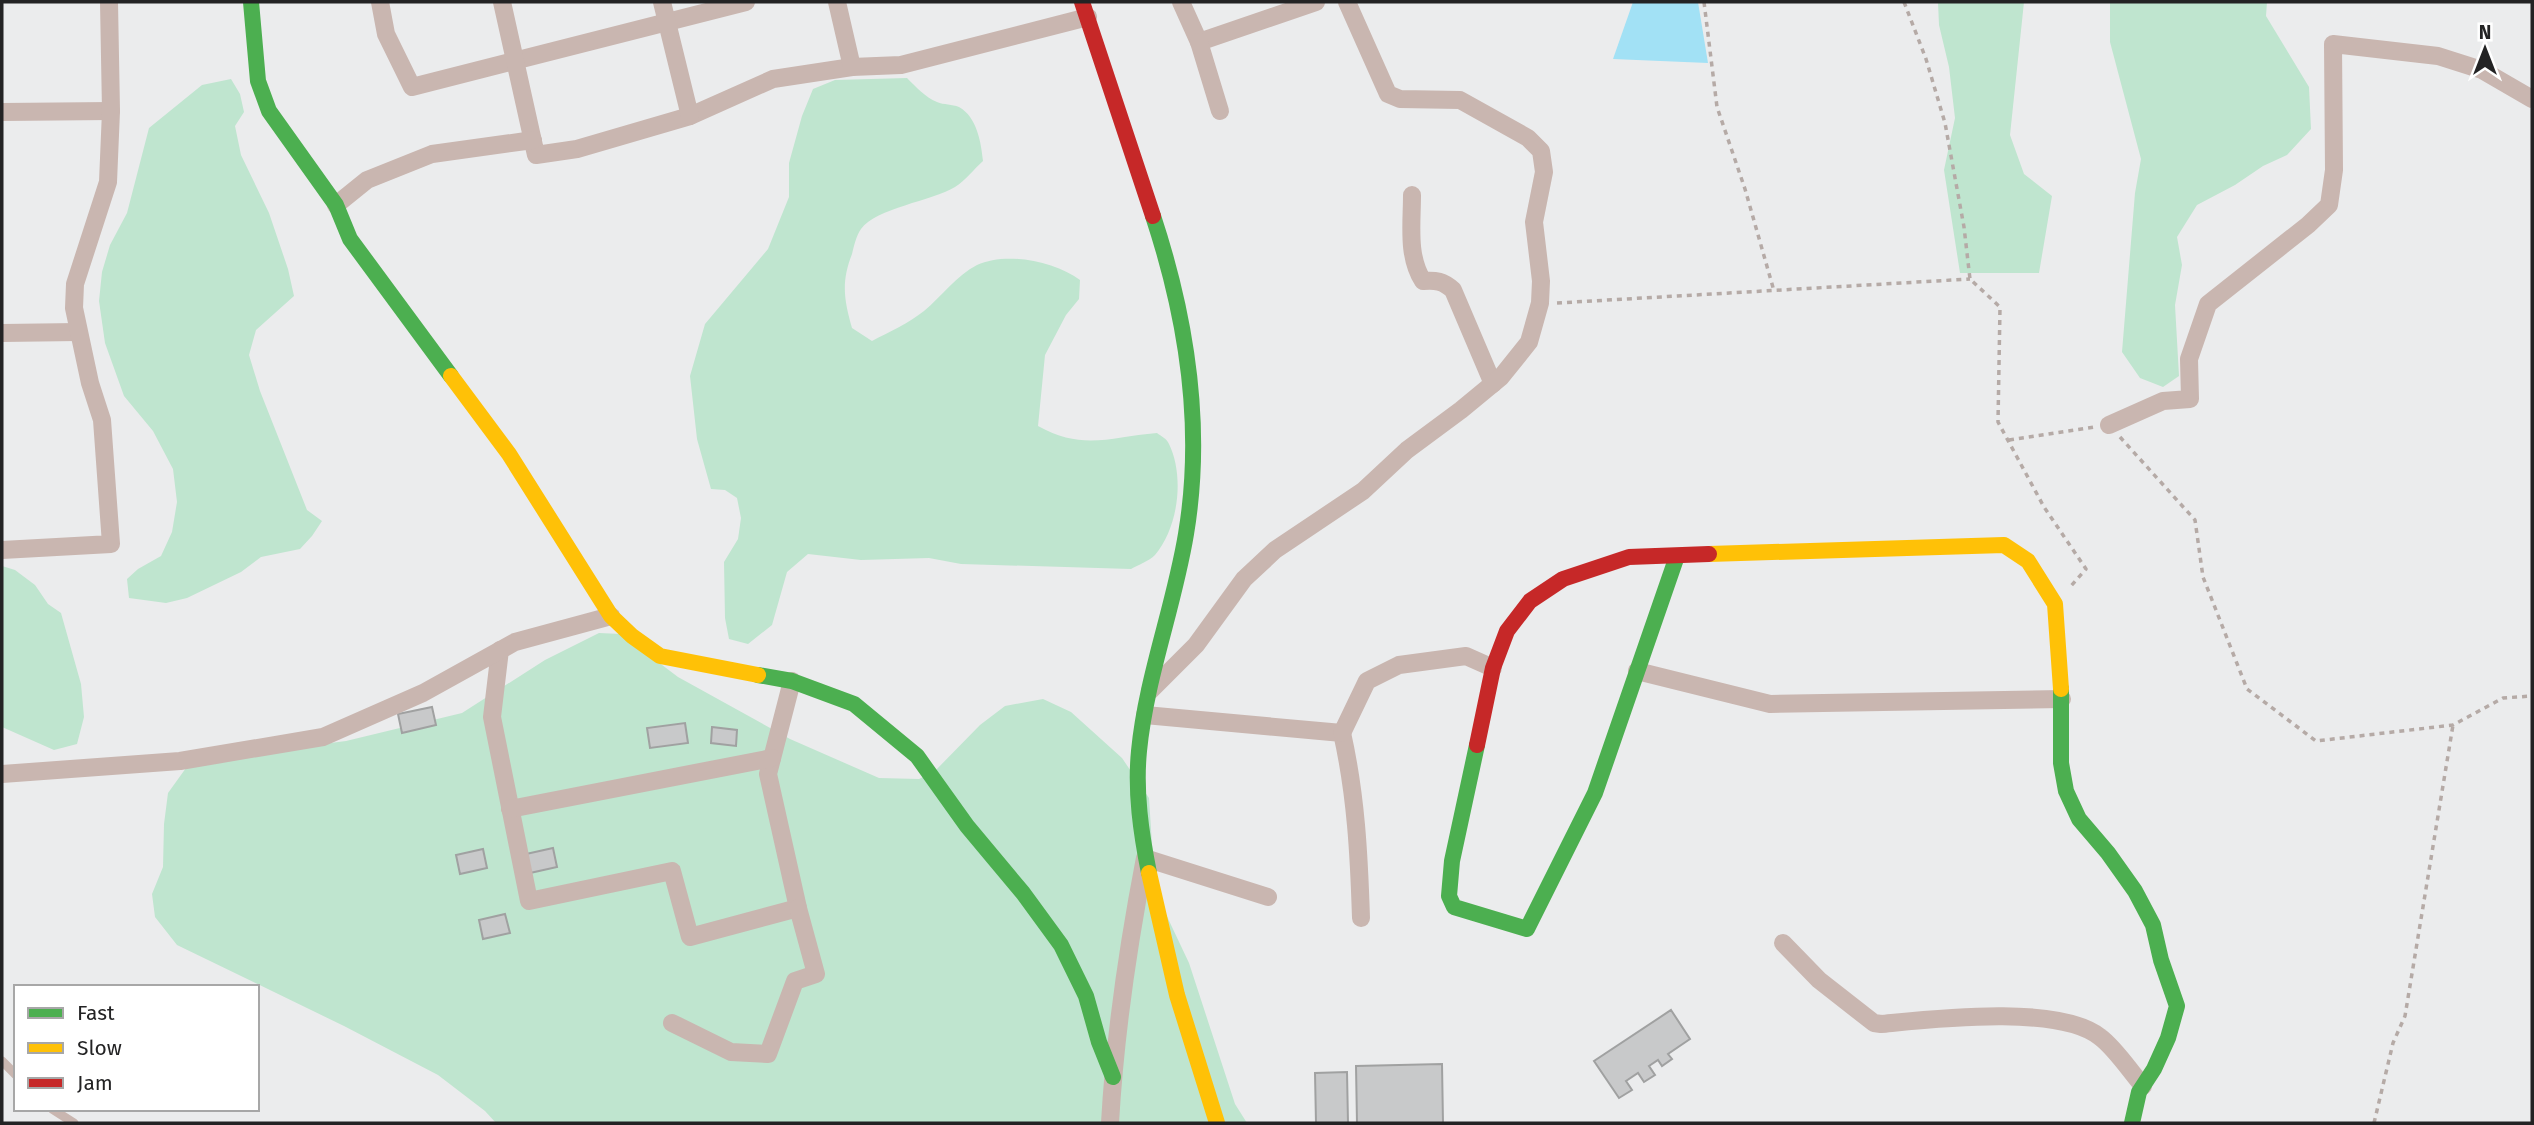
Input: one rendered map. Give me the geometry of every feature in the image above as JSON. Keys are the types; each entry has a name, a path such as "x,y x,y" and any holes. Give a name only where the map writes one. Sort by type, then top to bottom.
{"street":[{"path":"2,550 111,544 102,420 74,308 75,284 108,182 111,111 109,2"},
{"path":"251,2 258,81 269,111 336,205 350,239 509,454 611,617 660,656 792,681 854,704 917,756 967,826 1023,893 1061,945 1086,996 1099,1042 1113,1077"},
{"path":"380,2 386,34 412,87 746,2"},
{"path":"502,2 537,155 577,149 690,116 773,79 852,67 901,65 1085,9 1103,55 1154,219 1182,320 1192,384 1194,471 1185,541 1145,716 1137,763 1138,800 1145,858 1195,1061 1217,1123"},
{"path":"662,2 690,116"},
{"path":"837,2 852,67"},
{"path":"1181,2 1199,41 1220,111"},
{"path":"1199,41 1316,2"},
{"path":"1150,692 1196,645 1244,579 1275,550 1363,491 1407,450 1493,384 1529,342 1540,303 1541,281 1534,222 1544,172 1541,151 1528,138 1460,100 1400,99 1388,94 1347,2"},
{"path":"2109,425 2163,401 2190,399 2189,359 2208,304 2308,225 2329,205 2334,170 2333,44 2438,56 2482,70 2532,99"},
{"path":"2,112 111,111"},
{"path":"336,205 367,180 432,154 533,140"},
{"path":"1412,195 1413,259 1417,271 1423,281 1437,280 1453,290 1493,384"},
{"path":"2,333 78,332"},
{"path":"1677,556 1595,793 1527,929 1454,907 1449,896 1452,861 1493,668 1507,631 1530,600 1563,579 1629,557 2004,545 2028,561 2055,604 2062,699 2061,763 2066,791 2079,819 2128,881 2153,925 2161,960 2177,1006 2168,1038 2154,1069 2138,1092 2132,1123"},
{"path":"2,774 180,761 323,737 423,693 514,642 611,617"},
{"path":"500,650 492,717 529,901 672,871 690,937 798,908"},
{"path":"1361,918 1359,839 1352,776 1342,733 1367,681 1399,665 1427,660 1466,656 1493,668"},
{"path":"1637,671 1770,704 2062,699"},
{"path":"672,1023 731,1052 768,1054 795,981 816,974 798,908 768,774 792,681"},
{"path":"1145,716 1342,733"},
{"path":"510,809 772,758"},
{"path":"1110,1123 1130,934 1145,858"},
{"path":"1145,858 1268,897"},
{"path":"1783,943 1819,980 1874,1023 1934,1019 2039,1018 2078,1026 2100,1037 2143,1086"}],"lane":[{"path":"2,1060 14,1074"},
{"path":"55,1111 74,1123"}],"path":[{"path":"1704,2 1717,107 1745,189 1774,291"},
{"path":"1904,2 1926,59 1945,123 1964,227 1970,279 2000,307 1998,422 2044,507 2086,569 2055,604"},
{"path":"1540,303 1970,279"},
{"path":"2009,440 2109,425 2196,520 2203,577 2247,689 2316,741 2453,725 2503,698 2532,696"},
{"path":"2374,1123 2393,1043 2404,1016 2453,725"}],"green space":[{"path":"1938,2 2024,2 2010,135 2024,174 2052,196 2039,273 1960,273 1944,170 1955,118 1949,67 1939,25"},
{"path":"2110,2 2267,2 2266,16 2309,87 2311,129 2287,155 2197,205 2177,237 2182,265 2175,305 2179,376 2163,387 2140,378 2122,352 2135,193 2141,159 2110,42"},
{"path":"907,78 933,100 965,111 977,131 983,161 955,187 891,210 868,222 861,229 856,238 845,282 852,328 872,341 918,315 963,274 989,261 1030,260 1070,274 1080,280 1079,299 1066,315 1045,355 1038,426 1054,434 1083,440 1157,433 1168,442 1177,471 1174,517 1163,544 1155,555 1131,569 961,564 929,558 861,560 808,554 787,572 772,625 748,644 729,639 725,618 724,562 738,539 741,518 737,498 725,490 711,489 697,439 690,376 705,324 768,249 789,197 789,163 802,116 813,89 835,80"},
{"path":"231,79 240,94 244,112 235,126 241,155 269,213 294,296 256,330 249,355 260,391 307,510 322,521 300,549 261,557 241,572 187,598 166,603 129,598 127,579 138,569 161,556 172,532 177,502 173,469 153,431 124,396 105,343 99,301 102,272 110,245 127,213 149,128 202,85"},
{"path":"2,566 15,570 35,585 48,604 61,613 81,684 84,717 77,744 54,750 2,727"},
{"path":"599,633 621,634 678,677 790,739 879,778 919,779 934,772 980,725 1005,706 1043,699 1071,712 1122,758 1149,798 1155,891 1189,963 1235,1104 1247,1123 496,1123 485,1111 438,1075 177,945 155,917 152,894 163,867 168,793 186,768 276,750 346,741 462,713 545,660"}],"water":[{"path":"1633,2 1698,2 1708,63 1613,59"}],"building":[{"path":"432,707 436,725 402,733 398,714"},
{"path":"685,723 688,743 650,748 647,728"},
{"path":"712,727 737,730 736,746 711,743"},
{"path":"553,848 557,867 530,873 526,854"},
{"path":"483,849 487,868 460,874 456,855"},
{"path":"505,914 510,933 483,939 479,920"},
{"path":"1671,1010 1690,1039 1668,1054 1672,1059 1662,1066 1658,1060 1649,1066 1655,1075 1644,1082 1638,1073 1626,1081 1632,1090 1619,1098 1594,1061"},
{"path":"1442,1064 1443,1123 1357,1123 1356,1066"},
{"path":"1347,1072 1348,1123 1316,1123 1315,1073"}],"traffic: fast":[{"path":"251,2 258,81 269,111 336,205 350,239 451,376"},
{"path":"1149,873 1140,812 1139,751 1148,697 1186,534 1193,453 1189,373 1183,333 1153,216"},
{"path":"1477,745 1452,861 1449,896 1454,907 1527,929 1595,793 1677,556"},
{"path":"758,675 792,681 854,704 917,756 967,826 1023,893 1061,945 1086,996 1099,1042 1113,1077"},
{"path":"2061,689 2061,763 2066,791 2079,819 2135,891 2153,925 2161,960 2177,1006 2168,1038 2154,1069 2139,1092 2132,1123"}],"traffic: slow":[{"path":"451,376 509,454 611,616 632,636 660,656 758,675"},
{"path":"1709,554 2004,545 2028,561 2055,604 2061,689"},
{"path":"1149,873 1177,995 1217,1123"}],"traffic: jam":[{"path":"1082,2 1153,216"},
{"path":"1477,745 1493,668 1507,631 1530,601 1563,579 1629,557 1709,554"}]}
